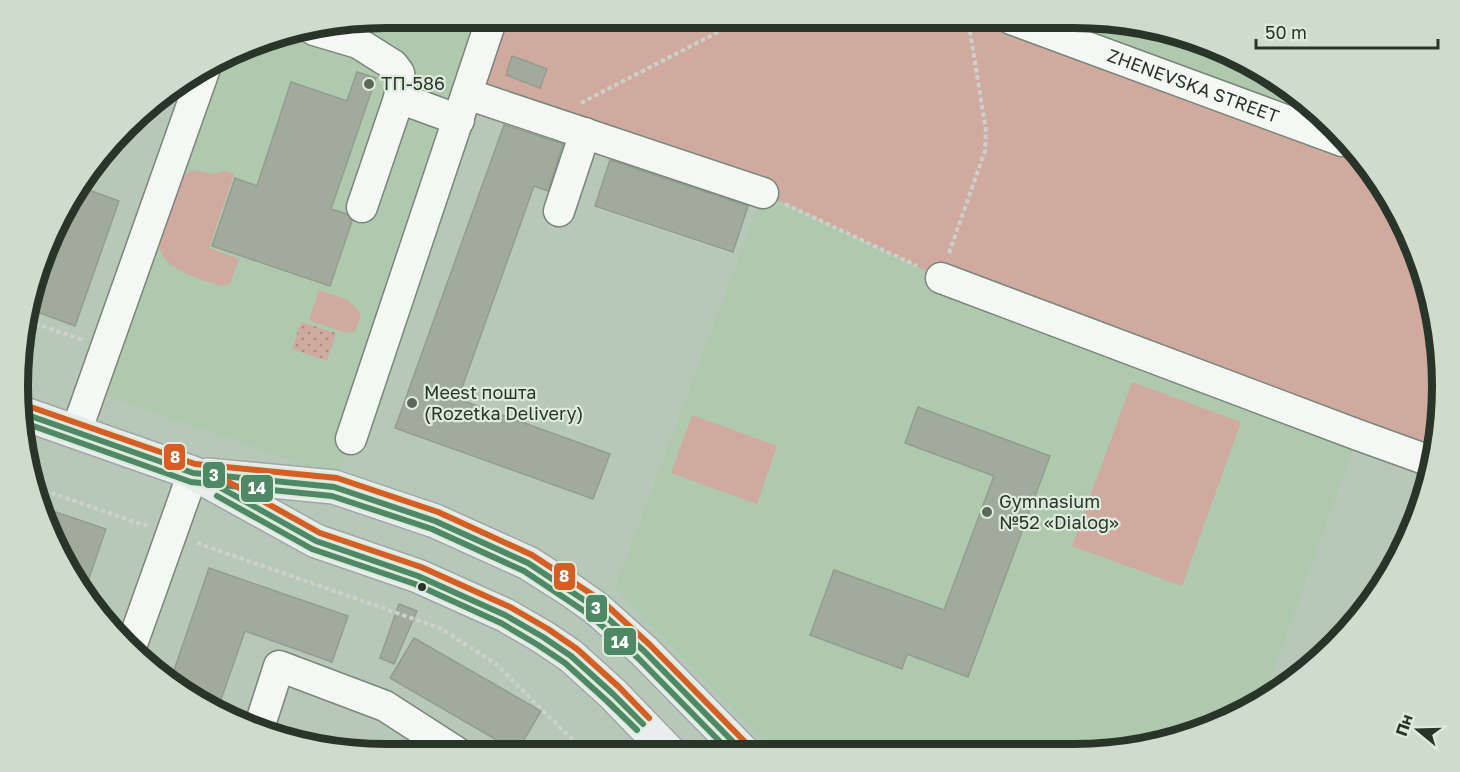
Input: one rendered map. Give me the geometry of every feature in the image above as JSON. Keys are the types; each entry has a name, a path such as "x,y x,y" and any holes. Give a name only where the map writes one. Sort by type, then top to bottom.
{"main road":[{"path":"30,416 193,473 316,541 418,576 505,615 571,656 613,694 661,744"},
{"path":"193,473 334,487 435,521 528,563 596,608 644,651 735,744"}],"street":[{"path":"351,439 489,28"},
{"name":"ZHENEVSKA STREET","path":"1035,28 1331,137"},
{"path":"326,34 358,43 393,65 399,73 401,85 399,98 362,207"},
{"path":"76,432 201,80"},
{"path":"399,98 546,121 763,194"},
{"path":"559,211 585,133"},
{"path":"941,278 1424,459"},
{"path":"133,639 193,473"},
{"path":"261,721 279,666 385,706 444,744"}],"path":[{"path":"546,121 726,28"},
{"path":"763,194 941,278 985,151 986,131 969,28"},
{"path":"34,323 106,348"},
{"path":"44,490 440,628 496,664 577,744"}],"shaded area":[{"path":"386,28 489,28 338,477 91,390 201,80 228,65 271,47 316,35"},
{"path":"489,28 1035,28 1331,137 1358,168 1384,207 1413,271 1425,316 1431,363 1431,409 1424,459 941,278 763,193 467,94"},
{"path":"1036,28 1097,29 1144,35 1189,47 1253,76 1292,102 1329,135"},
{"path":"192,170 213,174 224,171 234,174 209,248 239,259 230,284 221,286 182,271 165,259 161,251 160,242 183,176"},
{"name":"Gymnasium №52 «Dialog»","path":"763,193 941,278 1358,435 1268,686 1211,716 1189,725 1144,737 1074,744 766,744 615,588"},
{"path":"319,290 348,300 361,314 355,331 346,333 309,320"},
{"path":"301,322 336,333 327,361 292,349"},
{"path":"1132,382 1241,422 1182,586 1072,546"},
{"path":"692,415 777,446 757,504 671,473"}],"building":[{"path":"512,56 547,69 540,88 506,75"},
{"path":"357,72 376,78 331,209 347,214 352,221 330,286 212,246 235,178 257,186 291,82 347,101"},
{"path":"504,125 563,144 548,191 534,186 458,399 610,454 593,499 395,428"},
{"path":"610,160 748,206 733,252 595,206"},
{"path":"87,189 119,201 75,326 36,312 47,271 56,249 76,207"},
{"path":"918,407 1050,456 968,677 907,654 902,669 810,635 834,570 944,610 994,476 905,443"},
{"path":"51,510 106,529 88,583 65,544"},
{"path":"209,568 348,616 332,662 245,631 220,703 173,673"},
{"path":"399,604 417,611 394,664 380,658"},
{"path":"414,638 541,711 522,744 503,744 390,678"}],"transit line":[{"name":"8","path":"29,406 195,464 337,478 438,512 532,555 602,601 650,645 747,744"},
{"name":"3","path":"30,416 193,473 334,487 435,521 528,563 596,608 644,651 735,744"},
{"name":"14","path":"31,425 191,482 332,496 432,529 524,571 590,615 638,658 722,744"},
{"name":"8","path":"225,480 320,533 421,567 510,607 577,649 649,718"},
{"name":"3","path":"221,488 316,541 418,576 505,615 571,656 643,724"},
{"name":"14","path":"217,496 312,549 415,584 501,623 565,663 637,730"}],"place":[{"name":"ТП-586","path":"369,84"},
{"name":"Meest пошта (Rozetka Delivery)","path":"412,403"},
{"name":"Gymnasium №52 «Dialog»","path":"987,512"}]}
